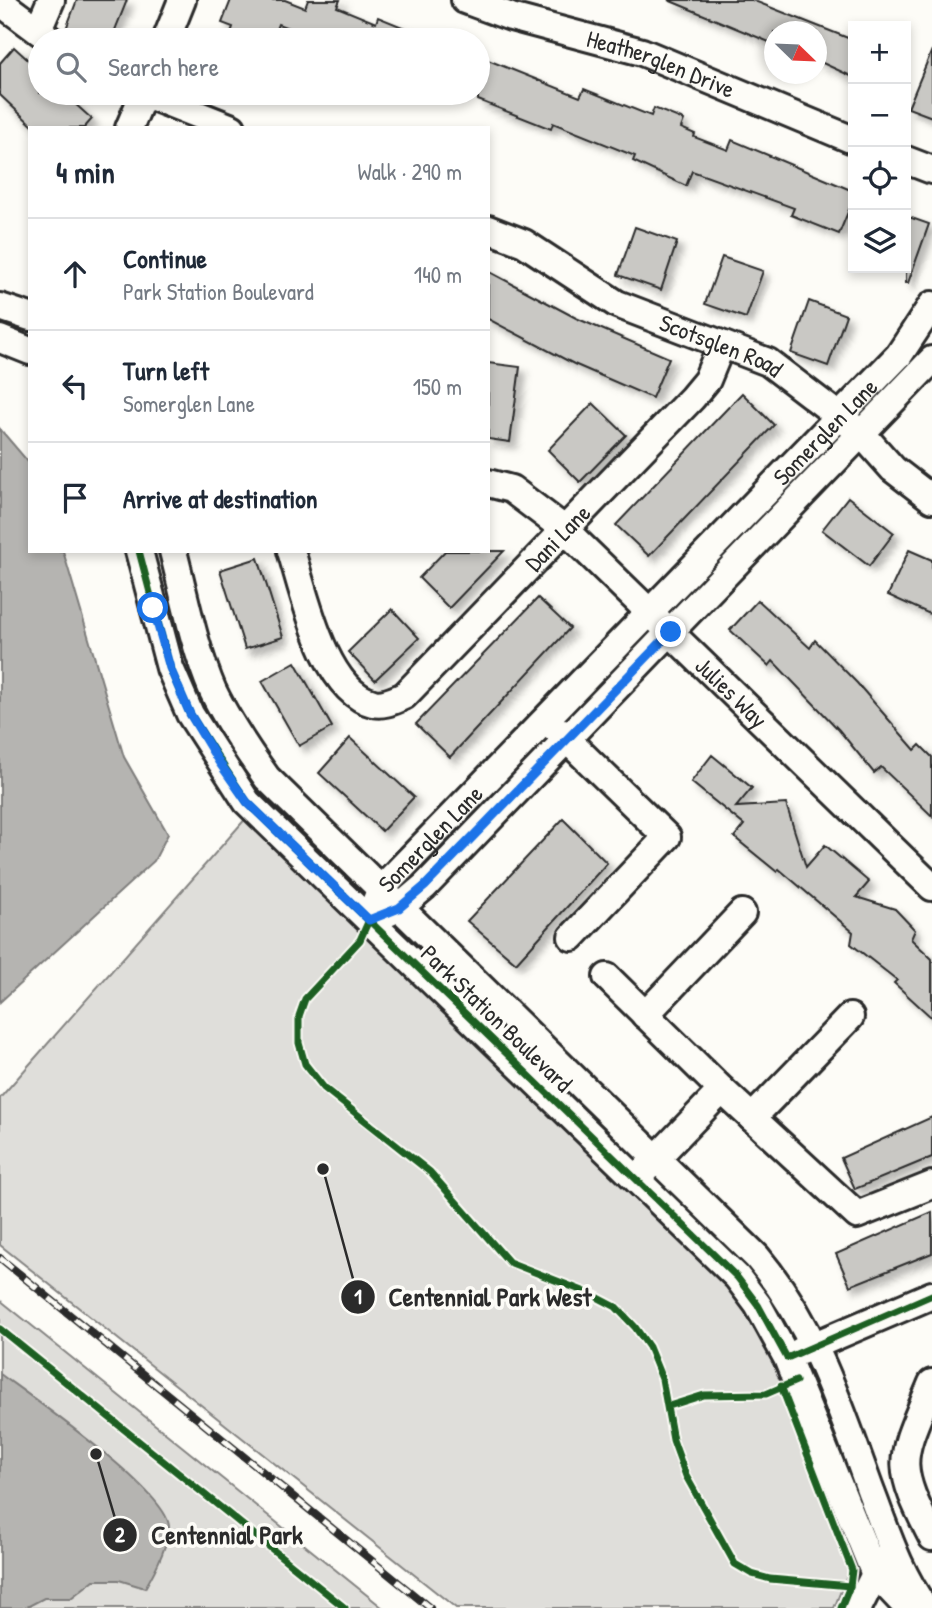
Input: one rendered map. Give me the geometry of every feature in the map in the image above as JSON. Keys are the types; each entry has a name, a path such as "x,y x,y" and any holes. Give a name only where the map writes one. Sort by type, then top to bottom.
{"street":[{"path":"46,28 51,0"},
{"path":"171,28 183,0"},
{"name":"Heatherglen Drive","path":"465,0 521,20 642,52 848,138"},
{"path":"0,2 35,28"},
{"path":"130,126 138,105"},
{"path":"174,105 227,126"},
{"path":"911,162 932,170"},
{"name":"Scotsglen Road","path":"490,230 524,243 617,304 768,362 861,433 893,469 932,499"},
{"name":"Somerglen Lane","path":"369,920 380,890 900,355 932,306"},
{"path":"0,307 28,316"},
{"path":"0,339 28,349"},
{"name":"Dani Lane","path":"293,553 316,636 342,680 355,694 373,704 404,696 692,398 707,380 721,346"},
{"name":"Somerglen Lane","path":"369,920 399,908 425,886 932,360"},
{"name":"Julies Way","path":"490,484 511,489 564,529 932,887"},
{"name":"Park Station Boulevard","path":"140,553 170,668 190,714 247,802 737,1277 758,1305 787,1358 874,1572"},
{"name":"Park Station Boulevard","path":"174,553 200,656 230,725 267,778 757,1257 784,1289 816,1344 891,1545 925,1608"},
{"path":"546,720 667,837 572,937"},
{"path":"645,1015 742,913"},
{"path":"607,977 722,1090 856,1215 932,1185"},
{"path":"752,1118 850,1017"},
{"path":"636,1180 722,1090"},
{"path":"787,1358 932,1295"},
{"path":"932,1383 905,1448 903,1465 909,1493 932,1537"},
{"path":"858,1608 874,1572 891,1545"},
{"path":"874,1572 908,1608"}],"shaded area":[{"path":"0,429 28,462 28,553 64,553 124,757 168,834 154,861 0,1002"},
{"path":"262,800 721,1241 767,1289 794,1342 867,1526 834,1608 456,1608 0,1245 0,1098"},
{"path":"0,1300 383,1608 0,1608"},
{"path":"0,1374 125,1470 164,1513 169,1528 168,1536 145,1588 119,1580 94,1580 71,1598 44,1598 25,1608 0,1608"}],"building":[{"path":"77,0 127,0 116,28 66,28"},
{"path":"231,0 285,0 305,8 308,0 340,0 337,7 376,23 378,17 405,28 288,28 278,24 276,28 233,28 222,23"},
{"path":"668,0 752,0 805,21 764,21 764,40"},
{"path":"827,30 848,38 848,75 827,65"},
{"path":"14,47 28,60 28,105 76,105 92,119 86,126 33,126 0,95 0,63"},
{"path":"932,50 932,117 911,109 911,101"},
{"path":"490,61 580,97 584,89 651,116 654,108 684,120 681,128 695,134 694,137 728,150 732,140 848,189 848,212 839,234 791,215 794,208 692,171 686,186 633,161 635,156 553,123 551,129 490,105"},
{"path":"911,218 929,224 908,283 906,273 911,273"},
{"path":"635,227 677,242 661,290 618,275"},
{"path":"722,257 763,271 746,318 705,304"},
{"path":"490,272 576,318 669,358 652,398 574,364 490,320"},
{"path":"809,301 846,315 828,366 791,353"},
{"path":"490,363 520,367 510,442 490,439"},
{"path":"742,393 774,425 649,556 616,525"},
{"path":"593,403 626,435 580,482 548,450"},
{"path":"848,497 894,533 869,566 822,530"},
{"path":"909,550 932,560 932,615 888,595"},
{"path":"504,551 449,608 419,578 443,553"},
{"path":"258,558 283,637 245,649 220,570"},
{"path":"538,598 570,628 450,757 416,724"},
{"path":"758,600 810,648 815,640 857,683 915,750 920,745 932,757 932,816 881,767 874,773 839,730 773,661 769,666 730,630"},
{"path":"392,609 419,638 375,680 348,652"},
{"path":"295,662 332,727 299,746 262,681"},
{"path":"350,738 414,797 382,831 319,773"},
{"path":"712,755 752,788 736,807 786,804 806,867 825,845 869,882 856,897 895,909 915,930 911,939 932,959 932,1018 894,983 897,980 851,944 853,932 779,869 777,872 734,837 744,825 691,782"},
{"path":"563,819 607,863 516,963 467,921"},
{"path":"932,1117 932,1157 855,1189 841,1158"},
{"path":"932,1212 932,1253 850,1286 836,1254"}],"railway":[{"path":"0,1258 430,1608"}],"cycle path":[{"path":"140,553 170,668 190,714 247,802 737,1277 758,1305 787,1358 932,1295"},
{"path":"369,920 360,940 305,999 299,1016 299,1043 305,1064 324,1088 430,1172 509,1262 593,1295 616,1307 635,1327 649,1347 662,1379 673,1440 686,1476 735,1564 752,1574 770,1579 850,1586"},
{"path":"0,1329 345,1608"},
{"path":"669,1406 704,1395 766,1394 796,1381"},
{"path":"781,1386 852,1570 850,1586 841,1608"}],"place":[{"name":"Centennial Park West","path":"323,1169"},
{"name":"Centennial Park","path":"96,1454"}],"route":[{"path":"153,608 170,668 190,714 219,762 247,802 369,920 399,908 425,886 671,632"}]}
